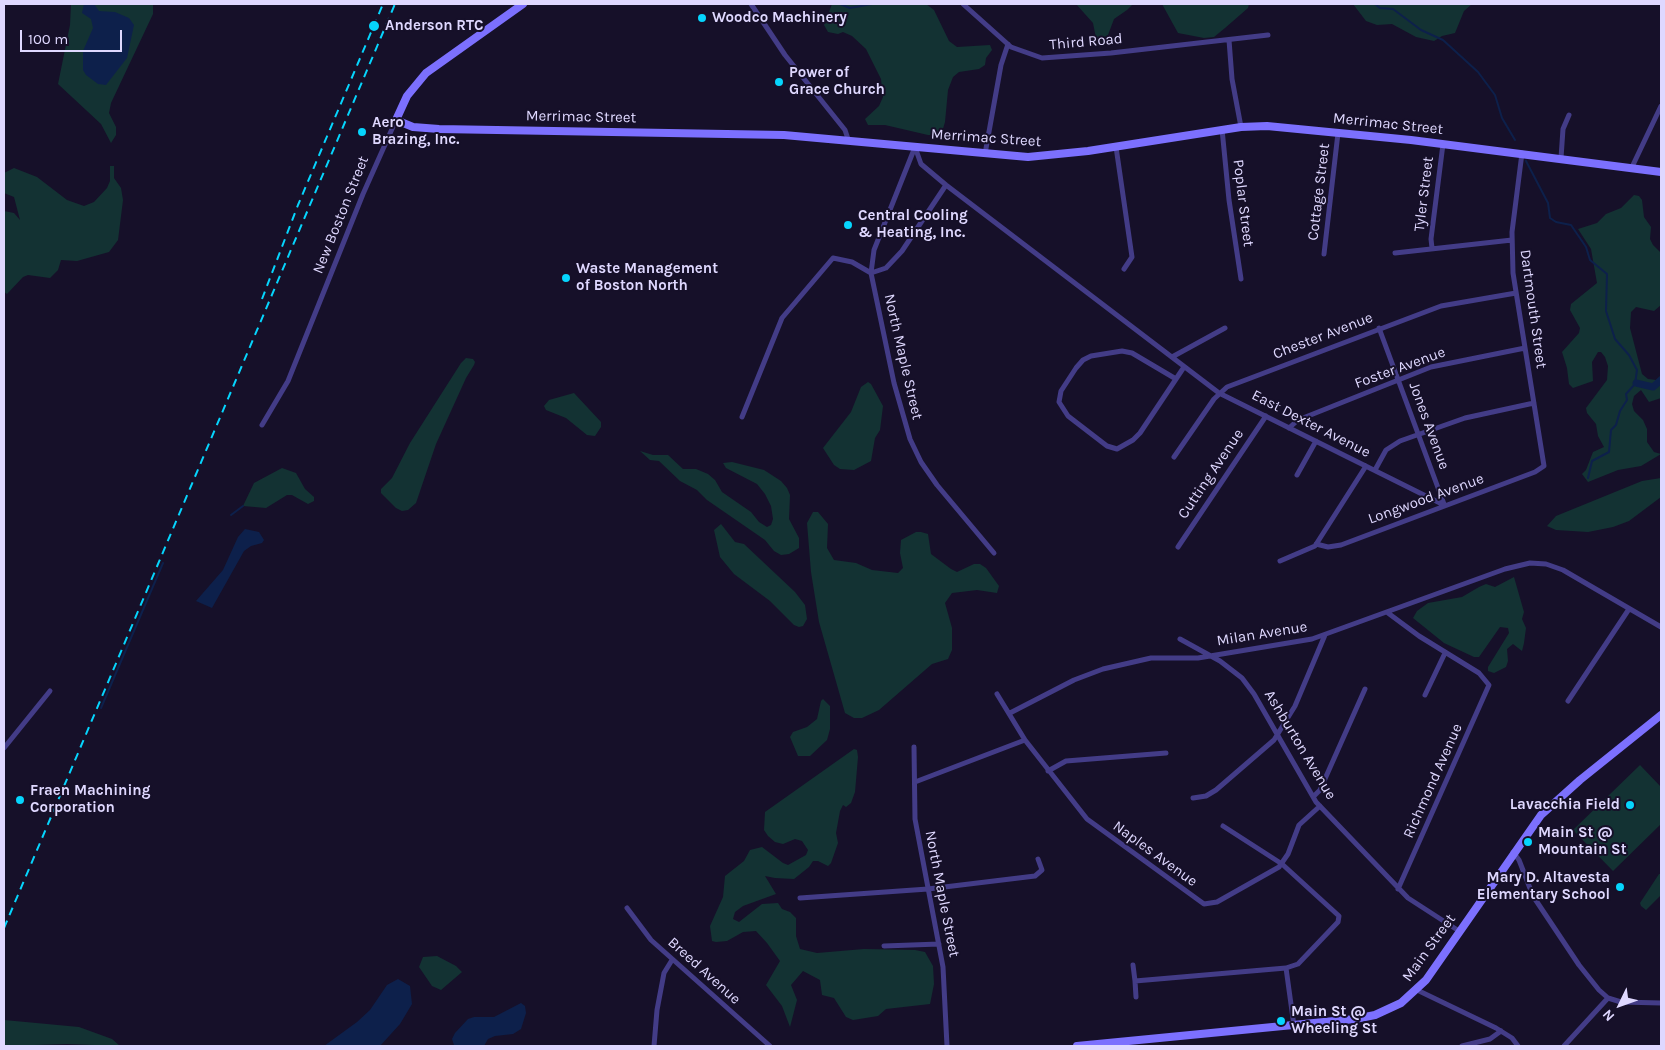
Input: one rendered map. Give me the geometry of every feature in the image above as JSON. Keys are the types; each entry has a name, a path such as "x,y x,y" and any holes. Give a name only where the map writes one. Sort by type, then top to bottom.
{"main road":[{"name":"New Boston Street","path":"396,120 407,96 426,73 523,4"},
{"name":"Merrimac Street","path":"396,120 411,127 423,128 784,134 985,154 1037,157 1116,147 1222,129 1267,126 1522,153 1661,172"},
{"name":"Main Street","path":"1077,1046 1355,1020 1374,1015 1401,1003 1417,990 1530,829 1552,804 1661,715"}],"street":[{"path":"751,4 785,55 845,130 848,139"},
{"name":"Third Road","path":"964,4 1008,44 1034,57 1050,59 1268,35"},
{"path":"1229,40 1232,79 1242,127"},
{"path":"985,154 1001,65 1008,44"},
{"path":"1632,167 1661,106"},
{"path":"1561,158 1563,129 1569,115"},
{"name":"New Boston Street","path":"262,425 288,381 363,194 396,120"},
{"name":"Poplar Street","path":"1222,129 1229,200 1241,279"},
{"name":"Cottage Street","path":"1324,254 1338,133"},
{"name":"Tyler Street","path":"1432,248 1431,239 1443,144"},
{"path":"742,417 782,318 833,258 852,262 871,273 886,268 896,260 946,185 921,164 915,147"},
{"name":"North Maple Street","path":"915,147 880,231 873,253 871,273 894,383 910,439 921,462 937,485 994,553"},
{"path":"1116,147 1132,257 1124,268"},
{"name":"Dartmouth Street","path":"1522,153 1512,240 1516,293 1543,457 1543,467"},
{"name":"East Dexter Avenue","path":"946,185 1219,393 1444,505"},
{"path":"1395,253 1512,240"},
{"name":"Chester Avenue","path":"1174,457 1219,393 1230,385 1379,328 1451,304 1516,293"},
{"path":"1172,357 1225,328"},
{"name":"Jones Avenue","path":"1379,328 1444,505"},
{"name":"Foster Avenue","path":"1289,428 1298,420 1438,365 1525,348"},
{"path":"1176,379 1132,353 1122,351 1091,356 1083,360 1060,391 1059,402 1068,416 1107,446 1117,449 1133,440 1140,433 1176,379 1184,367"},
{"path":"1375,470 1388,448 1418,434 1465,418 1534,403"},
{"name":"Cutting Avenue","path":"1178,546 1266,416"},
{"path":"1296,475 1316,441"},
{"path":"1280,561 1307,551 1316,544 1366,466"},
{"name":"Longwood Avenue","path":"1316,544 1328,547 1341,545 1444,505 1508,483 1543,467"},
{"name":"Milan Avenue","path":"1010,713 1074,680 1103,669 1156,657 1211,656 1289,644 1325,635 1517,565 1537,563 1552,566 1661,627"},
{"path":"1568,701 1629,609"},
{"path":"1388,612 1445,653 1425,695"},
{"path":"1193,798 1216,790 1277,736 1296,706 1325,635"},
{"name":"Ashburton Avenue","path":"1180,639 1228,666 1246,683 1320,806 1398,889 1419,907 1460,931"},
{"name":"Richmond Avenue","path":"1398,889 1489,688 1489,683 1479,673 1445,653"},
{"path":"1313,797 1320,791 1365,689"},
{"path":"4,748 50,691"},
{"name":"Naples Avenue","path":"997,694 1025,740 1048,771 1093,824 1204,904 1217,902 1282,864"},
{"path":"914,782 1025,740"},
{"name":"North Maple Street","path":"914,747 916,826 945,985 947,1046"},
{"path":"1048,771 1062,762 1166,753"},
{"path":"1282,864 1300,823 1320,806"},
{"path":"1134,981 1286,968 1298,964 1338,922 1339,918 1282,864 1224,826"},
{"path":"1514,852 1538,904 1594,986 1608,998 1627,1003 1661,1003"},
{"path":"800,898 928,889 1035,876 1042,870 1038,859"},
{"name":"Breed Avenue","path":"627,908 642,931 672,960 770,1046"},
{"path":"884,946 939,944"},
{"path":"654,1046 657,1010 664,973 672,960"},
{"path":"1133,964 1136,997"},
{"path":"1286,968 1294,1026"},
{"path":"1417,990 1501,1031 1514,1040 1518,1046"},
{"path":"1564,1046 1608,998"},
{"path":"1462,1046 1490,1039 1501,1031"}],"green space":[{"path":"71,4 153,4 153,14 111,103 109,113 116,127 116,135 111,143 101,124 58,84 70,25"},
{"path":"832,4 926,4 934,10 949,41 957,47 990,45 992,50 986,58 985,65 979,69 959,72 953,77 948,90 945,122 942,132 937,135 928,135 885,125 868,125 865,119 879,106 883,97 881,79 866,49 852,36 843,32 838,34 828,32 824,25"},
{"path":"1076,4 1133,4 1114,19 1108,35 1100,44 1096,38 1093,23"},
{"path":"1162,4 1249,4 1248,8 1214,37 1204,38 1178,33"},
{"path":"1353,4 1472,4 1464,11 1455,33 1442,36 1434,41 1416,37 1392,24 1377,25 1366,21"},
{"path":"110,166 114,166 114,178 121,188 123,200 118,240 109,252 77,261 61,260 58,270 50,278 28,275 23,277 7,294 4,292 4,211 14,213 20,220 14,197 4,193 4,173 14,168 37,177 67,200 84,206 94,202 107,188 110,181"},
{"path":"1634,195 1639,196 1642,200 1644,217 1651,227 1650,239 1661,253 1661,305 1654,311 1636,307 1631,312 1630,328 1642,374 1648,379 1656,380 1661,375 1661,398 1649,402 1641,390 1634,396 1632,404 1634,411 1643,420 1647,429 1647,442 1654,452 1661,454 1641,466 1618,470 1588,482 1582,474 1586,470 1593,452 1604,447 1598,436 1596,424 1587,413 1586,408 1607,380 1608,366 1605,357 1601,352 1598,352 1592,362 1593,381 1573,388 1569,384 1562,352 1579,333 1580,328 1570,310 1571,304 1597,283 1591,249 1578,229 1597,223 1606,214 1621,208"},
{"path":"466,358 473,359 474,365 466,378 436,444 416,503 408,510 402,511 396,508 381,493 381,489 392,478 410,443"},
{"path":"868,382 883,406 880,430 875,438 871,461 854,470 840,469 834,465 823,448 851,412 861,387"},
{"path":"574,393 601,422 601,427 595,436 587,435 566,418 546,410 544,406 549,400"},
{"path":"640,451 653,455 668,455 683,469 696,469 708,474 715,480 722,492 751,512 759,522 767,527 771,525 773,519 771,506 765,494 757,484 726,468 723,463 732,462 764,470 781,481 787,488 790,495 789,519 799,538 799,548 789,554 781,555 774,551 765,540 707,500 697,490 680,481 659,461 650,460"},
{"path":"282,468 296,473 305,489 314,497 314,501 308,504 292,495 287,495 266,508 243,506 254,483"},
{"path":"1661,478 1661,497 1629,521 1613,527 1588,532 1556,530 1547,526 1556,516 1642,481"},
{"path":"813,512 818,512 828,524 827,548 834,560 856,563 872,570 898,573 903,568 900,553 901,540 916,532 921,532 928,534 931,554 951,569 957,572 974,564 980,564 986,568 999,586 997,593 977,590 952,593 945,603 952,628 952,650 948,659 932,664 879,710 862,718 854,718 845,713 819,622 811,572 807,523"},
{"path":"721,524 735,542 744,544 795,592 805,605 807,619 803,626 794,625 770,601 734,574 720,557 714,530"},
{"path":"1514,577 1524,612 1522,619 1526,628 1524,643 1522,651 1513,644 1507,649 1508,661 1506,667 1494,673 1488,671 1488,667 1509,633 1508,628 1500,627 1479,657 1474,657 1444,643 1413,618 1417,611 1428,603 1462,597 1486,584 1495,587"},
{"path":"823,699 830,706 830,729 827,740 810,756 798,756 790,737 793,732 807,727 817,719"},
{"path":"854,749 857,750 858,757 855,792 851,803 846,807 843,805 840,811 836,833 838,843 831,863 828,866 818,861 813,861 809,867 794,879 765,876 776,894 743,906 735,912 733,919 739,922 762,904 778,903 782,909 790,912 796,918 796,936 800,949 817,953 864,949 915,950 925,952 933,966 934,984 930,1004 886,1009 878,1016 853,1020 846,1017 834,998 822,995 820,980 803,971 791,985 797,1000 790,1027 782,1006 766,985 780,961 767,943 756,931 743,932 727,941 712,941 710,926 723,897 725,876 744,861 750,850 762,847 788,865 806,855 808,850 802,841 795,839 783,844 775,842 768,836 764,830 765,812"},
{"name":"Lavacchia Field","path":"1640,765 1661,787 1661,824 1613,871 1573,830"},
{"path":"1659,874 1661,874 1661,895 1646,910 1640,903"},
{"path":"437,956 456,966 462,972 441,990 432,986 419,967 423,957"},
{"path":"4,1020 79,1027 112,1039 120,1046 67,1044 4,1046"}],"water":[{"path":"84,4 94,4 99,11 115,12 129,18 134,25 127,58 106,85 98,84 86,75 83,70 83,51 93,28 91,19 82,13"},
{"path":"245,529 259,532 264,540 262,543 251,546 244,551 212,608 196,601 223,570 238,537"},
{"path":"398,979 410,986 412,1004 400,1024 380,1046 324,1046 357,1022 370,1010 387,985"},
{"path":"521,1003 525,1006 526,1013 521,1029 513,1034 495,1036 488,1039 484,1046 454,1045 452,1039 455,1033 468,1019 474,1017 494,1017"}],"waterway":[{"path":"830,4 838,4"},
{"path":"840,4 850,8 872,4"},
{"path":"1375,4 1380,8 1393,9 1421,30 1443,40 1478,72 1495,95 1502,118 1515,140"},
{"path":"1526,161 1548,203 1550,218 1556,222 1571,225 1586,247 1590,260 1607,274 1606,311 1615,339 1629,355 1637,370 1635,384 1626,394 1627,400 1620,411 1616,425 1611,430 1609,452 1592,461 1588,478"},
{"path":"1636,383 1653,387 1661,380"},
{"path":"231,515 243,506"},
{"path":"101,708 163,563"}],"railway":[{"path":"262,299 298,205 383,4"},
{"path":"4,928 395,4"}],"place":[{"name":"Woodco Machinery","path":"702,18"},
{"name":"Anderson RTC","path":"374,26"},
{"name":"Power of Grace Church","path":"779,82"},
{"name":"Aero Brazing, Inc.","path":"362,132"},
{"name":"Central Cooling & Heating, Inc.","path":"848,225"},
{"name":"Waste Management of Boston North","path":"566,278"},
{"name":"Fraen Machining Corporation","path":"20,800"},
{"name":"Lavacchia Field","path":"1630,805"},
{"name":"Main St @ Mountain St","path":"1528,842"},
{"name":"Mary D. Altavesta Elementary School","path":"1620,887"},
{"name":"Main St @ Wheeling St","path":"1281,1021"}]}
